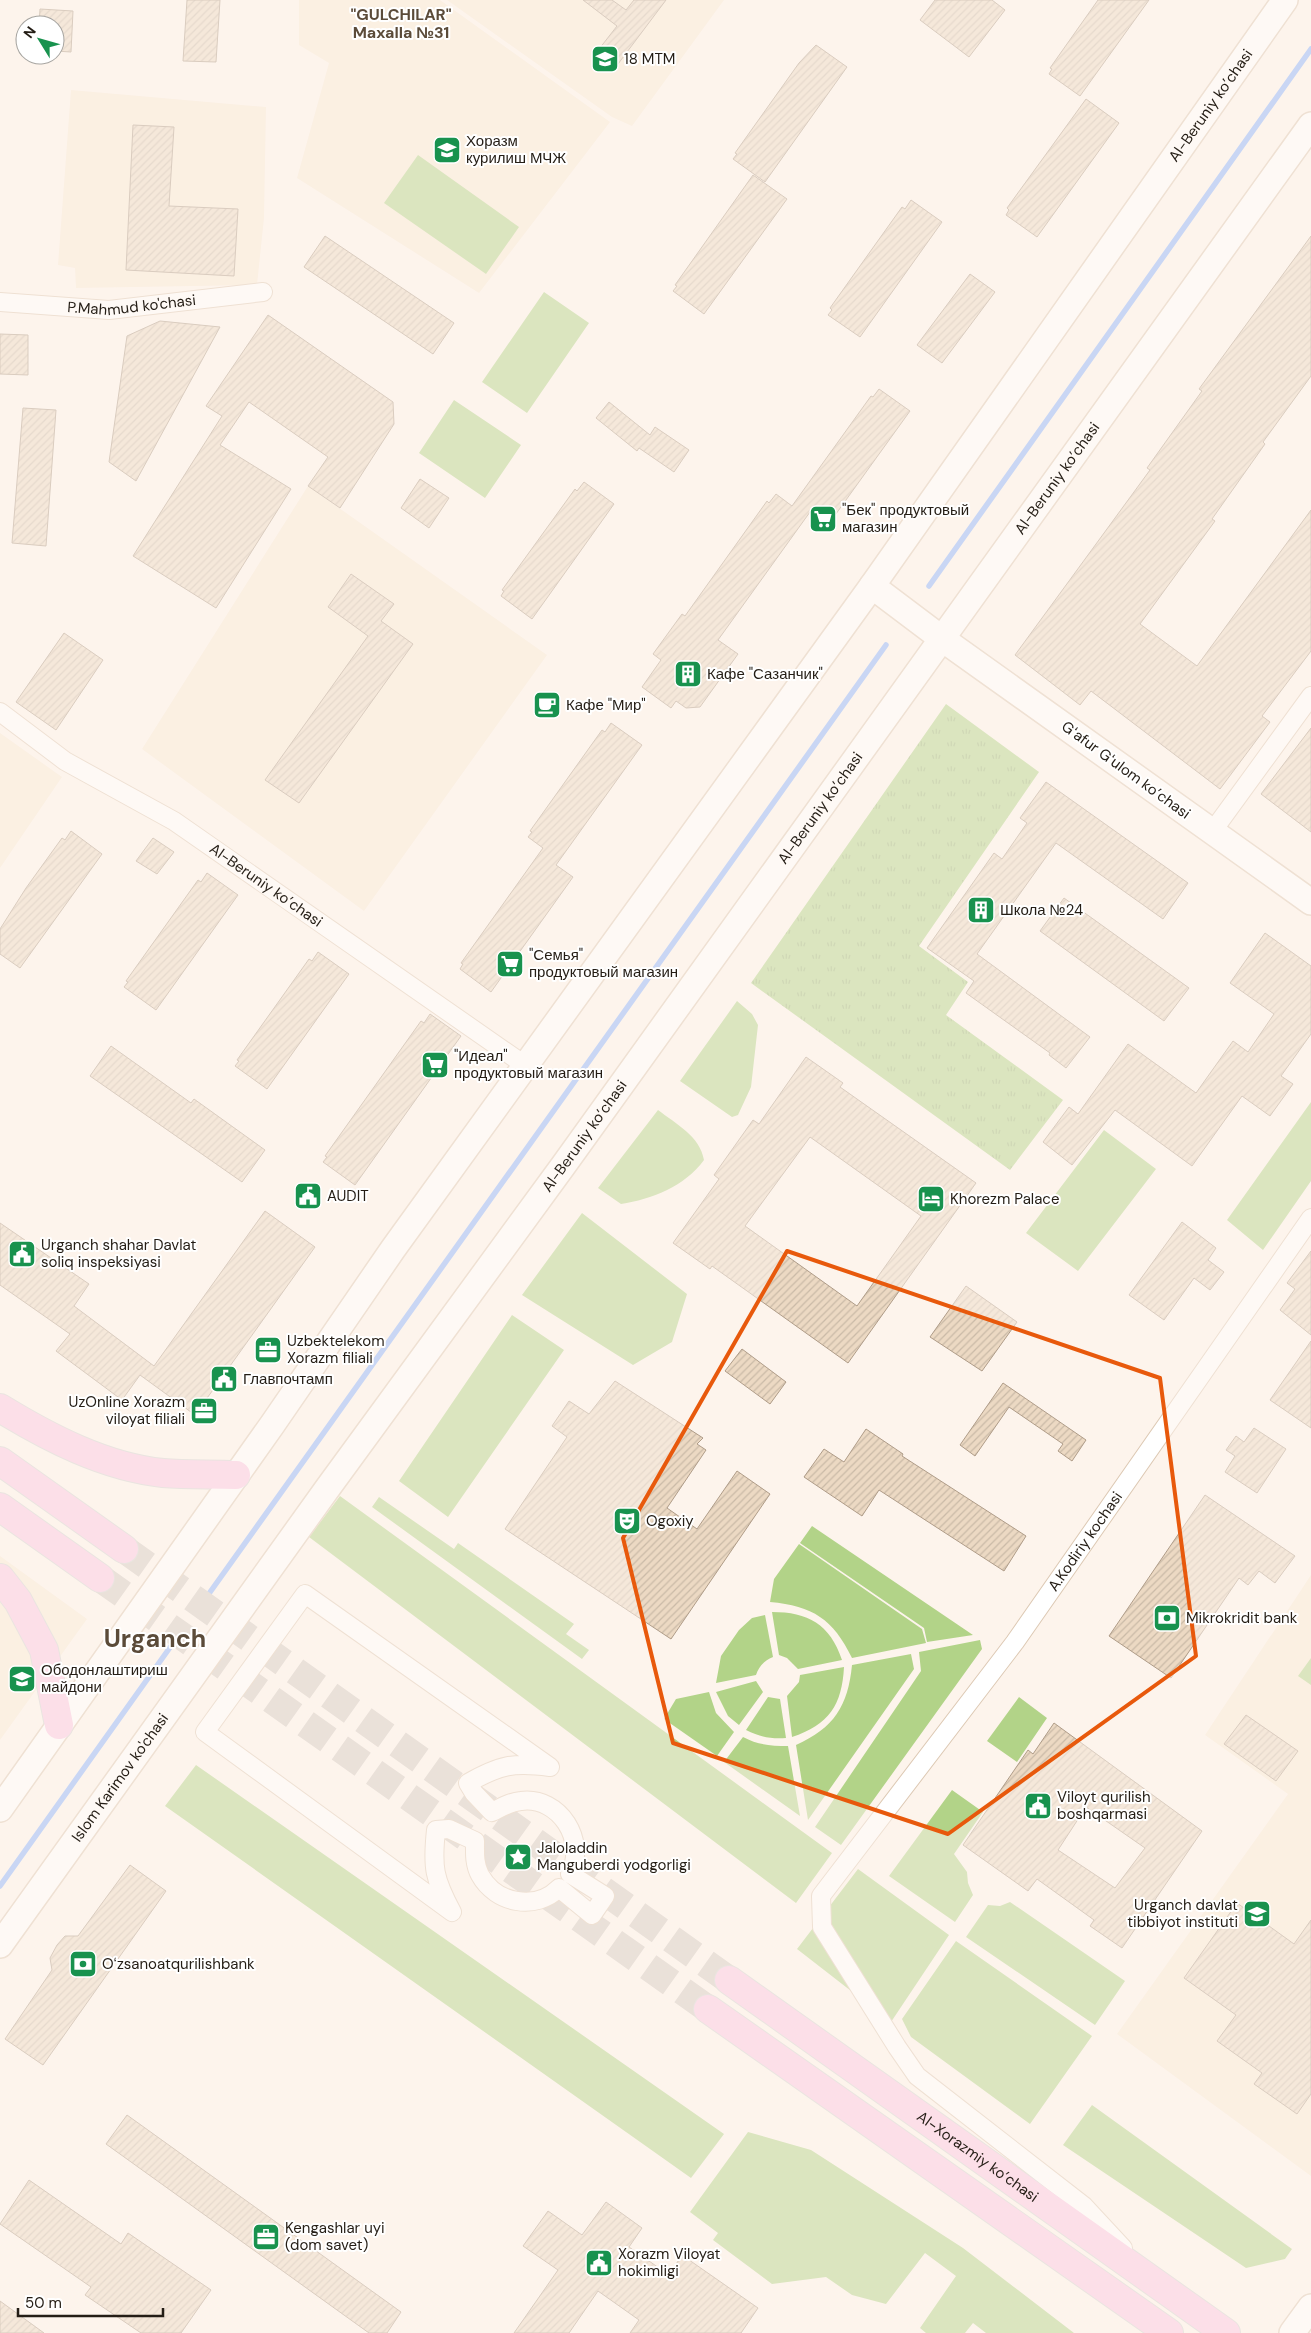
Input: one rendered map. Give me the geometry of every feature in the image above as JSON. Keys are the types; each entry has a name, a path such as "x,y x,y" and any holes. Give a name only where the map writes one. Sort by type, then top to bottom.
{"main road":[{"name":"Al-Beruniy ko’chasi","path":"236,1475 393,1249 872,586 1285,0"},
{"name":"Al-Beruniy ko’chasi","path":"327,1489 558,1174 1311,125"},
{"name":"Gʻafur Gʻulom ko’chasi","path":"872,586 941,638 1311,902"},
{"path":"0,1408 61,1441 115,1463 162,1473 236,1475"},
{"path":"0,1461 124,1549"},
{"path":"0,1809 236,1475"},
{"name":"Islom Karimov ko'chasi","path":"0,1945 327,1489"},
{"path":"0,1507 100,1578"},
{"path":"0,1578 18,1601 44,1650 59,1725"},
{"name":"Al-Xorazmiy ko’chasi","path":"729,1980 1226,2333"},
{"path":"708,2009 1169,2333"},
{"path":"1292,2333 1311,2307"}],"street":[{"name":"P.Mahmud ko'chasi","path":"0,302 109,310 263,292"},
{"path":"1212,832 1311,696"},
{"name":"Al-Beruniy ko’chasi","path":"0,712 65,761 174,821 526,1066"},
{"name":"A.Kodiriy kochasi","path":"1152,2280 1084,2206 918,2076 897,2047 822,1927 821,1896 1029,1623 1311,1218"},
{"path":"305,1594 550,1767 521,1763 493,1769 468,1783 474,1793 492,1812 507,1804 523,1800 539,1802 554,1809 566,1820 573,1835 576,1851 570,1874 605,1896 592,1915 560,1888 553,1894 538,1901 520,1902 504,1898 490,1888 480,1874 474,1858 475,1840 449,1829 436,1830 433,1859 438,1887 452,1912 206,1732 305,1594"}],"highlighted area":[{"path":"787,1251 1160,1378 1196,1656 948,1834 673,1743 623,1538"}],"shaded area":[{"name":"Хоразм курилиш МЧЖ","path":"299,0 440,0 610,122 479,293 297,178 329,63 299,45"},
{"name":"18 MTM","path":"447,0 724,0 632,126 612,117"},
{"path":"71,90 266,107 264,218 257,285 76,288 75,268 58,265"},
{"path":"308,486 547,655 364,911 142,749"},
{"path":"0,733 62,777 0,868"},
{"name":"Ободонлаштириш майдони","path":"0,1556 87,1619 0,1740"},
{"name":"Urganch davlat tibbiyot instituti","path":"1311,1575 1311,2176 1117,2034 1288,1794 1205,1735"}],"green space":[{"path":"418,155 519,227 486,274 384,203"},
{"path":"544,292 589,323 527,413 482,382"},
{"path":"454,400 521,445 485,498 419,453"},
{"path":"946,704 1039,772 919,946 968,982 946,1015 1063,1100 1010,1170 751,983"},
{"path":"737,1001 752,1014 758,1025 751,1087 738,1115 732,1117 680,1081"},
{"path":"1311,1102 1311,1181 1263,1250 1227,1220"},
{"path":"658,1110 692,1137 698,1144 704,1160 687,1178 667,1190 644,1199 621,1204 598,1188"},
{"path":"1104,1130 1156,1169 1078,1271 1026,1233"},
{"path":"582,1213 687,1294 672,1342 633,1365 522,1295"},
{"path":"512,1315 564,1350 448,1517 399,1481"},
{"path":"340,1496 832,1853 796,1903 309,1537"},
{"path":"379,1497 454,1549 458,1543 574,1624 566,1634 589,1650 582,1659 372,1507"},
{"path":"812,1526 973,1635 927,1642 924,1628 800,1543"},
{"path":"799,1544 922,1629 926,1643 852,1658 837,1633 820,1617 798,1607 770,1602 774,1579"},
{"path":"772,1612 796,1614 816,1622 831,1637 842,1660 798,1669 787,1658 779,1655"},
{"path":"765,1615 773,1657 762,1664 756,1675 716,1683 721,1656 739,1630 752,1618"},
{"path":"980,1640 982,1649 841,1845 815,1827 921,1671 919,1652"},
{"path":"911,1654 914,1669 808,1820 796,1745 820,1731 837,1714 847,1692 852,1665"},
{"path":"1311,1658 1311,1685 1298,1676"},
{"path":"844,1667 840,1692 831,1712 815,1726 792,1737 787,1696 799,1682 800,1675"},
{"path":"756,1681 763,1692 739,1725 728,1716 716,1692"},
{"path":"709,1692 716,1713 734,1732 717,1756 664,1719 676,1699"},
{"path":"768,1697 780,1699 786,1738 766,1737 746,1730"},
{"path":"1019,1697 1047,1718 1017,1762 987,1741"},
{"path":"743,1737 754,1742 788,1746 800,1816 724,1762"},
{"path":"196,1765 724,2134 691,2178 165,1806"},
{"path":"952,1790 983,1812 954,1854 967,1872 968,1883 973,1895 955,1922 889,1876"},
{"path":"858,1869 949,1935 891,2022 797,1949"},
{"path":"1010,1902 1125,1981 1095,2025 966,1937 988,1905 1000,1906"},
{"path":"956,1941 1092,2036 1030,2124 911,2037 902,2019"},
{"path":"1092,2105 1292,2249 1285,2259 1246,2268 1063,2145"},
{"path":"748,2132 811,2150 963,2248 1074,2333 986,2333 973,2323 965,2333 926,2333 920,2328 956,2276 925,2253 886,2304 852,2295 826,2277 772,2284 713,2240 718,2233 690,2212"}],"building":[{"path":"187,0 220,0 216,62 183,61"},
{"name":"18 MTM","path":"583,0 612,0 626,10 634,0 666,0 615,68 596,53 617,26"},
{"path":"935,0 992,0 1005,10 969,57 920,20"},
{"path":"1098,0 1149,0 1080,96 1049,74 1052,69 1050,68"},
{"path":"40,9 73,11 71,52 65,52 65,15 40,15"},
{"path":"816,45 847,67 765,182 733,159 737,154 735,153 799,63"},
{"path":"1086,99 1119,123 1037,237 1006,215 1009,210 1007,208"},
{"path":"133,125 174,127 169,206 238,209 234,276 126,270"},
{"path":"753,175 787,199 704,314 673,291 677,286 675,285"},
{"path":"911,200 942,222 860,337 828,315 832,310 830,308 902,207 905,209"},
{"path":"325,236 454,323 433,354 304,267"},
{"path":"1311,236 1311,376 1263,442 1265,444 1212,519 1215,521 1140,624 1197,666 1311,510 1311,651 1262,716 1270,722 1220,789 1091,691 1080,705 1015,655 1150,470 1147,468 1202,391 1199,389"},
{"path":"970,274 995,292 942,363 917,345"},
{"path":"268,315 393,402 394,424 340,508 308,486 328,457 249,402 220,445 291,489 216,608 133,556 222,416 206,406"},
{"path":"160,321 220,327 136,481 109,462 127,336"},
{"path":"0,334 28,335 28,375 0,374"},
{"path":"879,389 910,411 828,525 810,512 718,640 738,654 700,707 686,708 676,701 671,708 642,687 661,660 653,654 682,614 685,616 767,501 769,503 776,494 792,506 871,396 873,397"},
{"path":"609,402 650,435 655,427 689,450 674,472 639,448 637,451 596,418"},
{"path":"23,408 56,410 46,546 12,543"},
{"path":"420,479 449,498 429,528 401,508"},
{"path":"584,482 614,504 532,619 501,596 504,591 502,590 575,489 577,491"},
{"path":"351,574 394,604 381,621 413,644 299,803 265,780 368,636 328,607"},
{"path":"64,633 103,660 56,730 16,702"},
{"path":"611,723 642,745 556,865 573,877 491,992 460,969 463,964 461,963 543,848 528,837 532,832 530,831 602,730 605,732"},
{"path":"1311,728 1311,832 1261,794"},
{"name":"Школа №24","path":"1046,782 1188,883 1163,919 1056,843 977,954 1090,1037 1066,1068 1049,1055 1050,1053 966,993 974,981 927,948 994,853 1002,859 1027,823 1020,818"},
{"path":"71,831 102,854 20,968 0,954 0,929 26,888 62,838 65,840"},
{"path":"153,838 174,852 157,874 136,861"},
{"path":"207,873 238,895 156,1010 124,987 128,982 126,981 198,880 201,882"},
{"path":"1064,898 1189,988 1164,1021 1040,931"},
{"path":"1265,933 1311,966 1311,1034 1281,1076 1293,1084 1270,1116 1242,1096 1192,1166 1115,1110 1072,1165 1043,1142 1069,1107 1078,1114 1128,1044 1196,1093 1233,1041 1248,1052 1274,1014 1230,983"},
{"path":"318,952 349,974 267,1089 235,1066 239,1061 237,1060 309,959 312,961"},
{"path":"430,1014 461,1036 355,1185 323,1162 327,1157 325,1156 421,1021 424,1023"},
{"path":"111,1046 191,1103 194,1099 265,1150 242,1182 90,1076"},
{"name":"Khorezm Palace","path":"806,1057 843,1083 840,1087 976,1183 848,1363 712,1266 710,1269 673,1243 719,1179 714,1175 753,1120 759,1124","holes":["810,1137 921,1216 857,1306 745,1226"]},
{"path":"265,1211 315,1247 195,1415 140,1375 122,1400 56,1351 70,1334 0,1285 0,1223 89,1284 74,1306 154,1366"},
{"path":"1182,1222 1216,1248 1208,1260 1224,1272 1210,1290 1194,1278 1164,1320 1129,1295"},
{"path":"1311,1251 1311,1335 1280,1310 1295,1289 1287,1283"},
{"path":"966,1286 1017,1322 982,1371 930,1337"},
{"path":"1311,1341 1311,1428 1270,1400"},
{"path":"742,1349 786,1382 770,1404 725,1371"},
{"path":"615,1381 703,1438 697,1444 706,1450 667,1508 697,1529 737,1471 770,1494 671,1639 505,1529 567,1437 552,1426 569,1401 589,1414"},
{"path":"1003,1383 1086,1440 1072,1461 1058,1451 1063,1444 1009,1407 975,1456 960,1445"},
{"path":"1254,1428 1286,1449 1257,1493 1225,1472 1235,1456 1226,1450 1236,1436 1244,1442"},
{"path":"866,1429 903,1454 902,1456 1026,1536 1004,1571 879,1490 862,1516 804,1477 824,1449 844,1462"},
{"path":"1205,1495 1295,1556 1275,1583 1259,1571 1248,1585 1239,1578 1171,1678 1109,1636"},
{"path":"1246,1715 1298,1751 1276,1781 1224,1744"},
{"name":"Viloyt qurilish boshqarmasi","path":"1054,1723 1202,1831 1122,1948 1090,1926 1094,1920 1037,1879 1028,1891 963,1845 1028,1750 1033,1754","holes":["1086,1807 1145,1848 1115,1888 1058,1850"]},
{"name":"Oʻzsanoatqurilishbank","path":"130,1865 166,1891 43,2065 5,2039 52,1970 50,1958 57,1945 65,1936 78,1936"},
{"path":"1237,1903 1294,1944 1311,1920 1311,2094 1297,2114 1254,2084 1262,2073 1217,2041 1236,2015 1184,1978"},
{"name":"Kengashlar uyi (dom savet)","path":"127,2115 401,2312 387,2333 369,2333 106,2144"},
{"path":"29,2180 121,2244 128,2233 211,2290 181,2333 141,2333 85,2295 91,2287 0,2224"},
{"name":"Xorazm Viloyat hokimligi","path":"606,2202 642,2228 629,2247 669,2275 682,2255 758,2308 741,2333 630,2333 639,2320 598,2291 569,2333 514,2333 558,2270 523,2246 548,2211 582,2235"},
{"path":"0,2301 44,2333 0,2333"}],"waterway":[{"path":"929,586 1311,49"},
{"path":"208,1595 886,645"},
{"path":"0,1886 171,1646"}],"tunnel":[{"path":"124,1549 729,1980"},
{"path":"100,1578 708,2009"}],"place":[{"name":"18 MTM","path":"605,59"},
{"name":"Хоразм курилиш МЧЖ","path":"447,150"},
{"name":"\"Бек\" продуктовый магазин","path":"823,519"},
{"name":"Кафе \"Сазанчик\"","path":"688,674"},
{"name":"Кафе \"Мир\"","path":"547,705"},
{"name":"Школа №24","path":"981,910"},
{"name":"\"Семья\" продуктовый магазин","path":"510,964"},
{"name":"\"Идеал\" продуктовый магазин","path":"435,1065"},
{"name":"AUDIT","path":"308,1196"},
{"name":"Khorezm Palace","path":"931,1199"},
{"name":"Urganch shahar Davlat soliq inspeksiyasi","path":"22,1254"},
{"name":"Uzbektelekom Xorazm filiali","path":"268,1350"},
{"name":"Главпочтамп","path":"224,1379"},
{"name":"UzOnline Xorazm viloyat filiali","path":"204,1411"},
{"name":"Ogoxiy","path":"627,1521"},
{"name":"Mikrokridit bank","path":"1167,1618"},
{"name":"Ободонлаштириш майдони","path":"22,1679"},
{"name":"Viloyt qurilish boshqarmasi","path":"1038,1806"},
{"name":"Jaloladdin Manguberdi yodgorligi","path":"518,1857"},
{"name":"Urganch davlat tibbiyot instituti","path":"1257,1914"},
{"name":"Oʻzsanoatqurilishbank","path":"83,1964"},
{"name":"Kengashlar uyi (dom savet)","path":"266,2237"},
{"name":"Xorazm Viloyat hokimligi","path":"599,2263"}],"district":[{"name":"\"GULCHILAR\" Maxalla №31","path":"401,23"},
{"name":"Urganch","path":"155,1638"}]}
